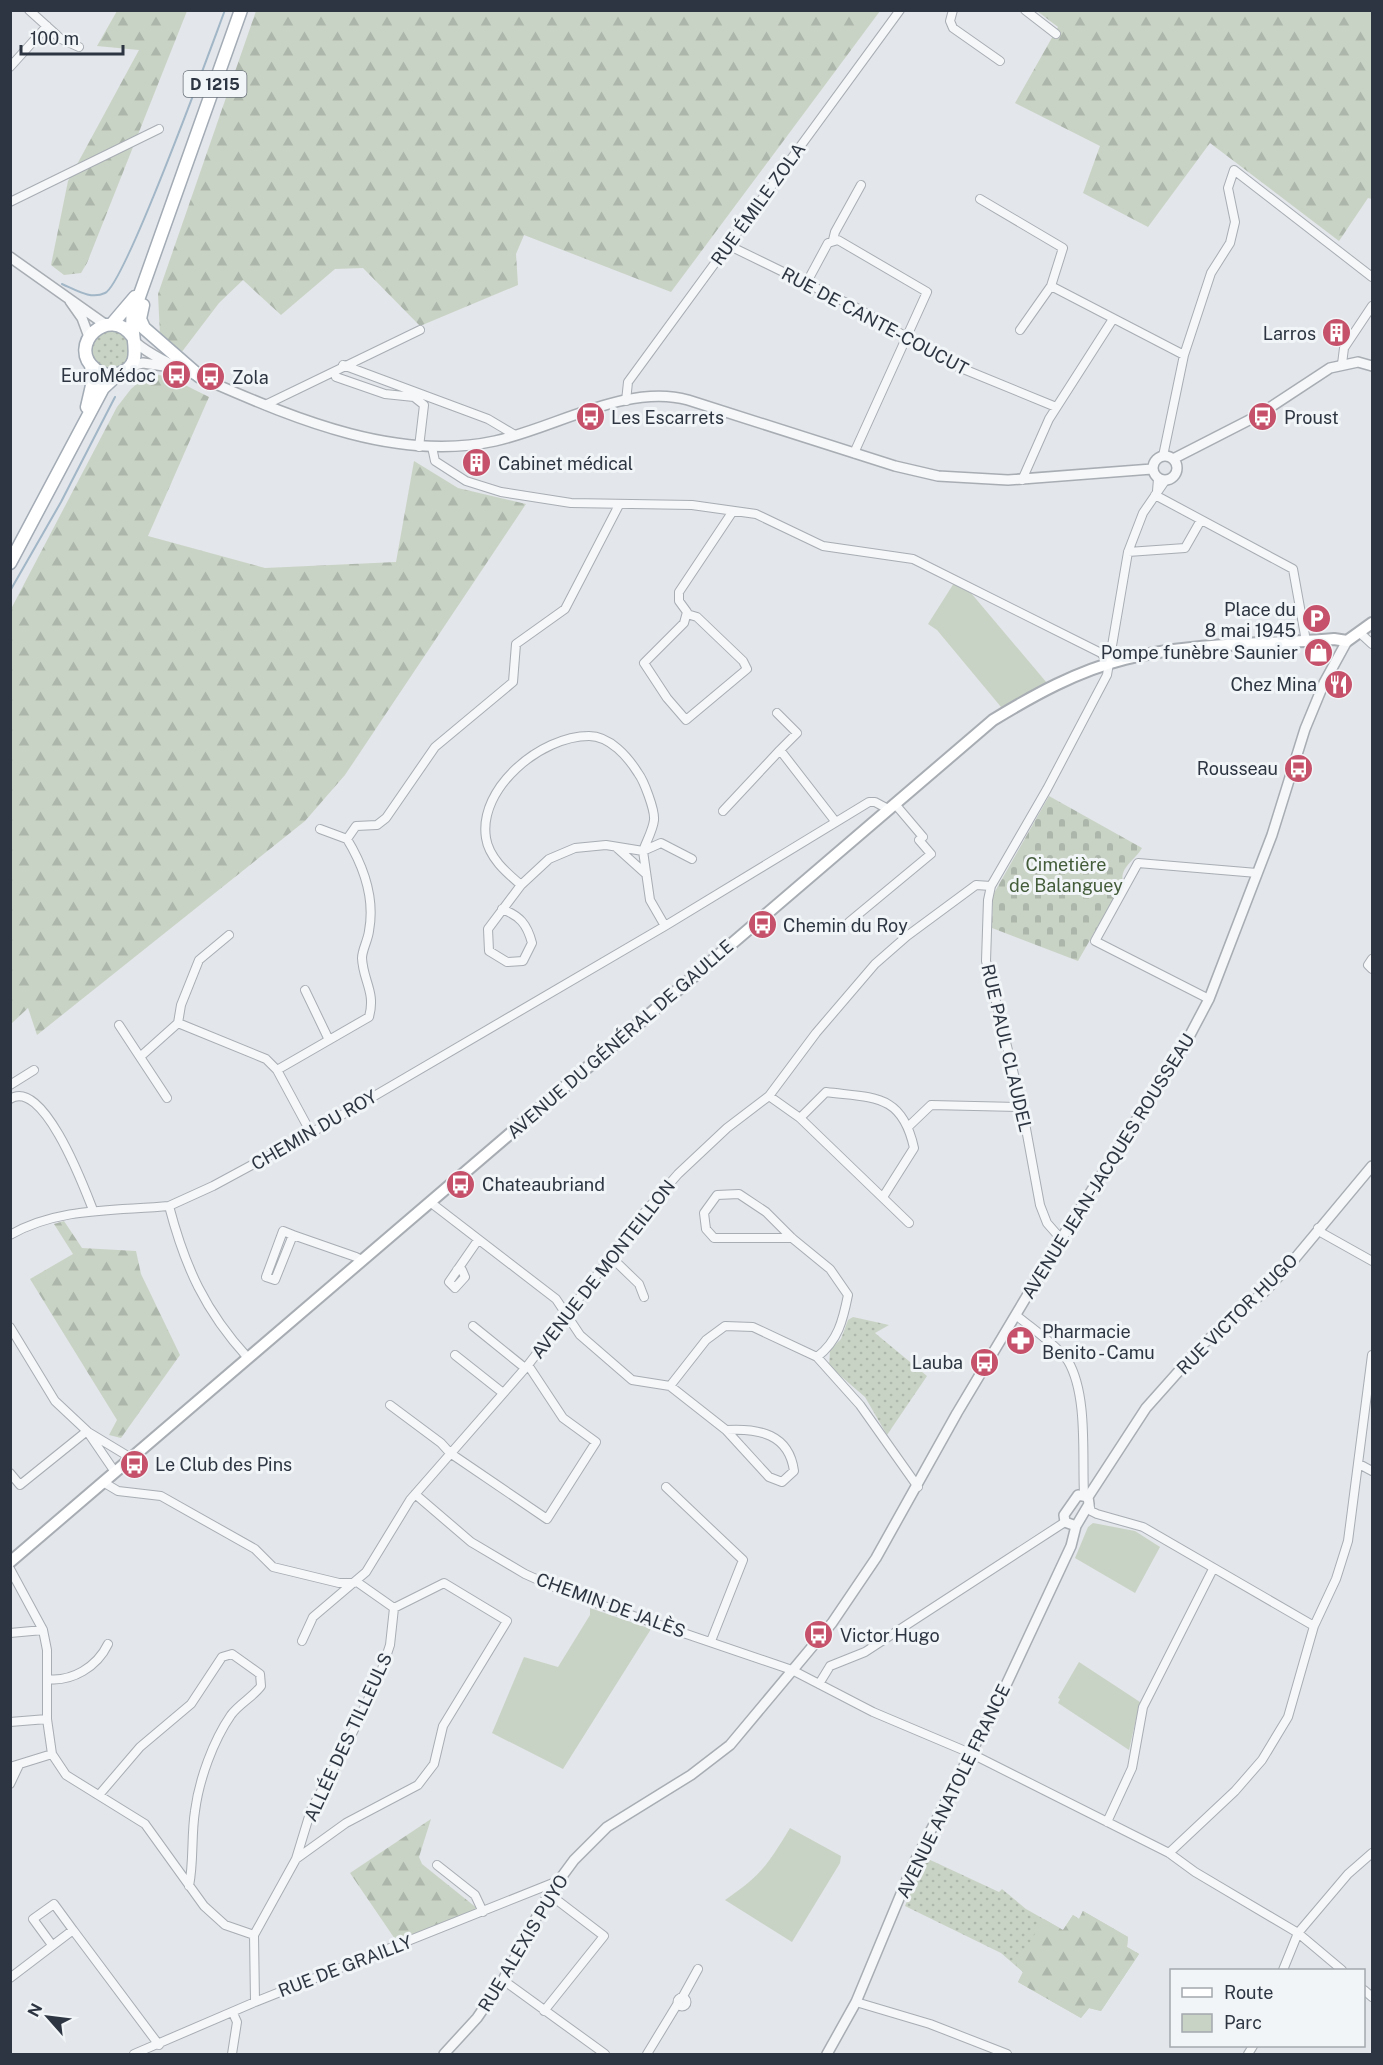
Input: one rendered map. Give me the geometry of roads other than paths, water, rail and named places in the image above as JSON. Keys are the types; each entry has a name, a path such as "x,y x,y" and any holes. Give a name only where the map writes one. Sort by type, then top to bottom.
{"main road":[{"name":"D 1215","path":"134,339 132,320 140,292 241,10"},
{"path":"163,231 141,312 141,322 148,333 199,376"},
{"name":"D 1215","path":"109,324 140,292"},
{"path":"10,563 76,439 103,388 130,366 136,354 134,339 124,328 109,324 96,329 89,337 86,355 91,365 91,392 76,439"},
{"path":"91,365 104,374 118,374"},
{"path":"1347,641 1372,623"},
{"name":"AVENUE DU GÉNÉRAL DE GAULLE","path":"10,1562 993,720 1045,689 1110,664 1178,650 1306,641 1347,641"}],"street":[{"path":"29,10 62,39 79,47"},
{"name":"RUE ÉMILE ZOLA","path":"626,401 628,382 900,10"},
{"path":"953,10 950,21 953,28 1000,61"},
{"path":"1025,10 1056,34"},
{"path":"10,67 47,26"},
{"path":"10,202 159,129"},
{"path":"1306,641 1293,569 1156,493 1161,480 1175,475 1171,460 1184,355 1211,273 1230,243 1235,222 1228,188 1234,170 1372,277"},
{"path":"833,240 835,232 861,185"},
{"path":"980,199 1064,248 1051,286 1020,330"},
{"path":"807,282 828,243 838,240 927,292 854,453"},
{"name":"RUE DE CANTE-COUCUT","path":"729,243 734,248 807,282 956,366 1056,407"},
{"path":"10,257 109,324"},
{"path":"1051,286 1184,355"},
{"path":"64,295 82,318 89,337"},
{"path":"1342,364 1344,348 1372,306"},
{"path":"1022,480 1056,407 1113,319"},
{"path":"265,405 268,401 420,330"},
{"path":"134,339 183,369 265,405 376,439 419,447 494,441 606,406 653,396 685,399 854,453 938,476 982,481 1022,480 1152,469"},
{"path":"1152,469 1156,459 1171,460 1183,456 1257,416 1322,373 1342,364 1358,362 1372,366"},
{"path":"130,366 155,363 183,369"},
{"path":"343,365 488,419 516,435"},
{"path":"336,377 385,394 414,397 420,400 424,405 419,447"},
{"path":"432,447 435,461 466,481 501,492 571,503 692,505 756,514 823,546 913,559 1101,653 1110,664"},
{"path":"1152,469 1161,480"},
{"name":"RUE PAUL CLAUDEL","path":"1061,1239 1047,1223 1040,1205 1022,1107 986,961 988,900 992,886 1047,789 1107,675 1128,552 1143,513 1156,493"},
{"path":"347,839 356,826 377,825 386,818 435,747 513,682 516,644 565,609 619,505"},
{"path":"687,614 697,617 743,661 747,669 686,720 666,698 644,663 684,623 687,614 686,607 679,601 679,592 733,511"},
{"path":"1128,552 1185,548 1201,520"},
{"path":"1360,633 1372,644"},
{"name":"AVENUE JEAN-JACQUES ROUSSEAU","path":"792,1670 832,1623 876,1558 957,1413 1061,1239 1188,1039 1209,999 1257,873 1305,729 1324,683 1347,641"},
{"path":"723,811 797,733 777,713"},
{"path":"521,885 499,866 486,840 485,814 499,788 524,763 553,743 591,736 624,751 643,780 654,820 643,850 646,874 650,900 665,926"},
{"path":"780,750 835,821"},
{"name":"CHEMIN DU ROY","path":"169,1206 213,1186 311,1133 665,926 868,802 892,807"},
{"path":"849,922 931,854 920,840 923,837 892,807"},
{"path":"277,1070 369,1017 374,1002 362,958 369,931 372,897 355,852 347,839 320,830"},
{"path":"502,909 517,915 528,928 532,943 523,961 507,962 489,951 488,929 502,909 521,885 549,859 575,848 615,846 643,850 661,843 692,858"},
{"path":"615,846 646,874"},
{"path":"1209,999 1095,941 1138,863 1257,873"},
{"name":"AVENUE DE MONTEILLON","path":"302,1641 313,1617 357,1582 416,1494 527,1366 678,1174 727,1128 769,1096 816,1032 875,964 907,936 976,885 992,886"},
{"path":"140,1056 178,1023 181,1005 199,960 229,935"},
{"path":"1372,959 1368,965 1372,969"},
{"path":"305,990 329,1040"},
{"path":"178,1023 266,1059 277,1070 311,1133"},
{"path":"119,1025 167,1098"},
{"path":"34,1070 10,1086 12,1097 31,1098 52,1122 93,1210"},
{"path":"800,1119 826,1092 884,1099 909,1126 914,1148 883,1197"},
{"path":"769,1096 800,1119 909,1223"},
{"path":"909,1126 931,1105 1022,1107"},
{"name":"RUE VICTOR HUGO","path":"1087,1498 1095,1491 1146,1408 1203,1344 1265,1291 1372,1166"},
{"path":"792,1238 714,1238 706,1229 704,1213 717,1195 739,1194 766,1212 792,1238 830,1269 848,1295 842,1325 832,1344 817,1357"},
{"path":"430,1202 556,1299 568,1313 580,1335 632,1380 670,1386 726,1430 769,1478 782,1482 794,1471 792,1454 772,1436 751,1429 726,1430"},
{"path":"11,1233 46,1219 93,1210 169,1206 180,1249 197,1288 223,1331 248,1358"},
{"path":"1318,1228 1322,1233 1372,1261"},
{"path":"292,1234 275,1280 266,1277 284,1231 362,1260"},
{"path":"457,1270 478,1240"},
{"path":"611,1257 639,1284 644,1297"},
{"path":"1016,1315 1067,1360 1076,1381 1080,1403 1087,1498 1091,1511 1143,1527 1314,1626"},
{"path":"390,1405 441,1443 450,1453 547,1519 596,1442 563,1418 527,1366 473,1326"},
{"path":"670,1386 706,1340 725,1326 753,1328 817,1357 860,1405 918,1486"},
{"path":"10,1327 55,1401 87,1431 131,1458"},
{"path":"455,1355 503,1393"},
{"path":"1169,1853 1235,1791 1262,1760 1288,1717 1314,1626 1336,1579 1348,1541 1372,1355"},
{"path":"87,1431 115,1472"},
{"path":"10,1473 20,1485 87,1431"},
{"path":"1359,1464 1372,1471"},
{"path":"103,1482 118,1491 161,1496 255,1549 273,1567 339,1583 357,1582 394,1608 444,1583 507,1621 443,1726 434,1764 418,1785 346,1823 296,1859"},
{"path":"666,1487 743,1560 711,1641"},
{"name":"CHEMIN DE JALÈS","path":"416,1494 471,1542 525,1574 572,1595 792,1670 873,1712 970,1753 1169,1853 1195,1872 1298,1933 1340,1969"},
{"path":"1065,1522 1064,1515 1073,1500 1078,1495 1087,1498"},
{"name":"AVENUE ANATOLE FRANCE","path":"826,2055 856,2002 913,1865 1006,1685 1071,1546 1087,1498"},
{"path":"1065,1522 1076,1526"},
{"path":"819,1684 830,1666 865,1652 1065,1522"},
{"path":"10,1569 43,1630 47,1650 46,1719 52,1754 66,1775 145,1824 204,1906 225,1925 254,1935 255,2002"},
{"path":"1107,1822 1131,1768 1143,1707 1213,1569"},
{"name":"ALLÉE DES TILLEULS","path":"254,1935 296,1859 311,1810 350,1738 381,1672 390,1645 394,1608"},
{"path":"10,1633 43,1630"},
{"path":"47,1679 68,1680 103,1654 108,1644"},
{"path":"99,1795 140,1747 191,1704 222,1657 232,1654 260,1674 261,1686 240,1705 224,1727 198,1796 194,1813 194,1862 189,1886"},
{"name":"RUE ALEXIS PUYO","path":"444,2055 477,2019 503,1980 549,1894 574,1860 607,1827 691,1774 730,1745 792,1670"},
{"path":"10,1722 46,1719"},
{"path":"10,1784 15,1766 52,1754"},
{"path":"1284,1969 1298,1933 1348,1874 1372,1853"},
{"path":"437,1865 475,1895 483,1912"},
{"name":"RUE DE GRAILLY","path":"134,2055 255,2002 558,1881"},
{"path":"544,2011 604,1936 549,1894"},
{"path":"52,1945 33,1919 54,1904 159,2045"},
{"path":"10,1978 74,1930"},
{"path":"647,2055 698,1968"},
{"path":"503,1980 605,2055"},
{"path":"856,2002 930,2024 1007,2055"},
{"path":"232,2055 237,2022 233,2013"}],"waterway":[{"path":"62,284 84,293 100,295 105,293 115,280 148,210 225,10"},
{"path":"10,591 61,502 115,397"}],"place":[{"name":"Larros","path":"1337,333"},
{"name":"EuroMédoc","path":"177,375"},
{"name":"Zola","path":"211,377"},
{"name":"Les Escarrets","path":"590,417"},
{"name":"Proust","path":"1263,417"},
{"name":"Cabinet médical","path":"477,463"},
{"name":"Place du 8 mai 1945","path":"1317,619"},
{"name":"Pompe funèbre Saunier","path":"1319,652"},
{"name":"Chez Mina","path":"1338,684"},
{"name":"Rousseau","path":"1299,768"},
{"name":"Chemin du Roy","path":"762,925"},
{"name":"Chateaubriand","path":"461,1184"},
{"name":"Pharmacie Benito - Camu","path":"1021,1341"},
{"name":"Lauba","path":"984,1362"},
{"name":"Le Club des Pins","path":"134,1464"},
{"name":"Victor Hugo","path":"819,1635"}],"park label":[{"name":"Cimetière de Balanguey","path":"1066,874"}]}
